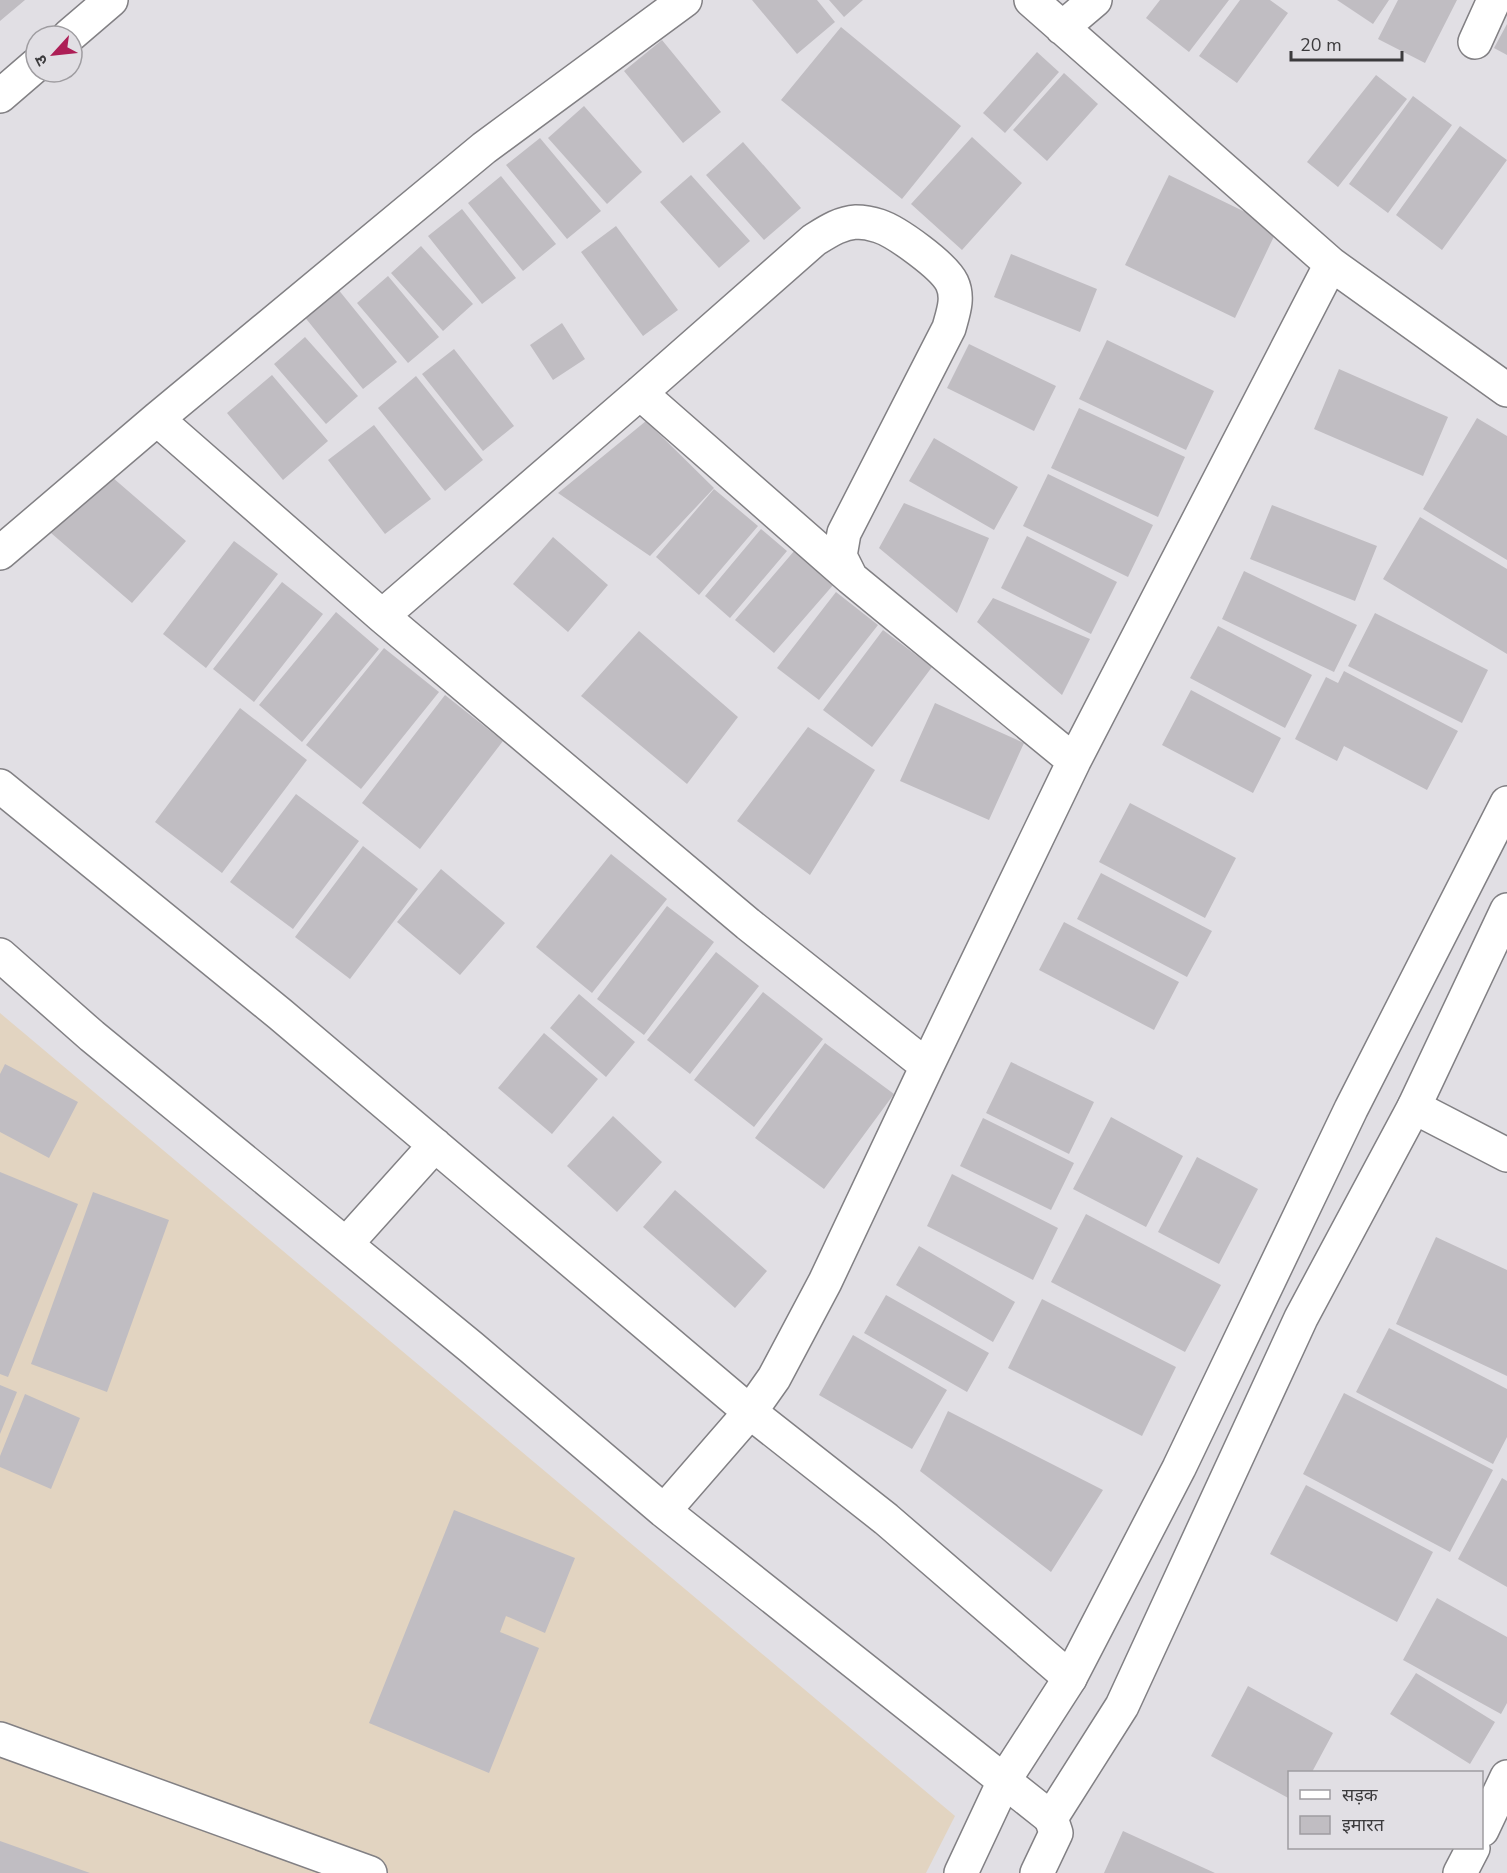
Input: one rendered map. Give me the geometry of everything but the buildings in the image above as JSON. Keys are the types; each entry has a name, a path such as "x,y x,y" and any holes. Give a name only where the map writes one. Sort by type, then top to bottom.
{"street":[{"path":"83,24 111,0"},
{"path":"1031,0 1331,264 1507,390"},
{"path":"1062,28 1095,0"},
{"path":"1475,42 1494,0"},
{"path":"0,553 157,419 484,148 678,2"},
{"path":"0,96 24,75"},
{"path":"382,616 814,240 835,227 857,222 880,226 903,239 936,263 952,283 956,304 949,328 844,533 840,556 851,578"},
{"path":"664,1511 750,1412 774,1378 825,1282 1074,761 1331,264"},
{"path":"640,393 851,578 1074,761"},
{"path":"157,419 382,616 748,924 927,1066"},
{"path":"0,786 280,1014 750,1412 886,1519 1070,1678"},
{"path":"961,1873 1005,1779 1070,1678 1179,1468 1351,1109 1507,803"},
{"path":"1051,1818 1122,1706 1301,1318 1414,1107 1507,910"},
{"path":"0,955 92,1036 346,1244 664,1511 1005,1779 1051,1818 1056,1833 1037,1873"},
{"path":"1414,1107 1507,1155"},
{"path":"346,1244 435,1145"},
{"path":"0,1739 370,1873"},
{"path":"1483,1828 1507,1777"},
{"path":"1460,1873 1472,1849"}],"shaded area":[{"path":"0,1013 955,1816 926,1873 0,1873"}]}
